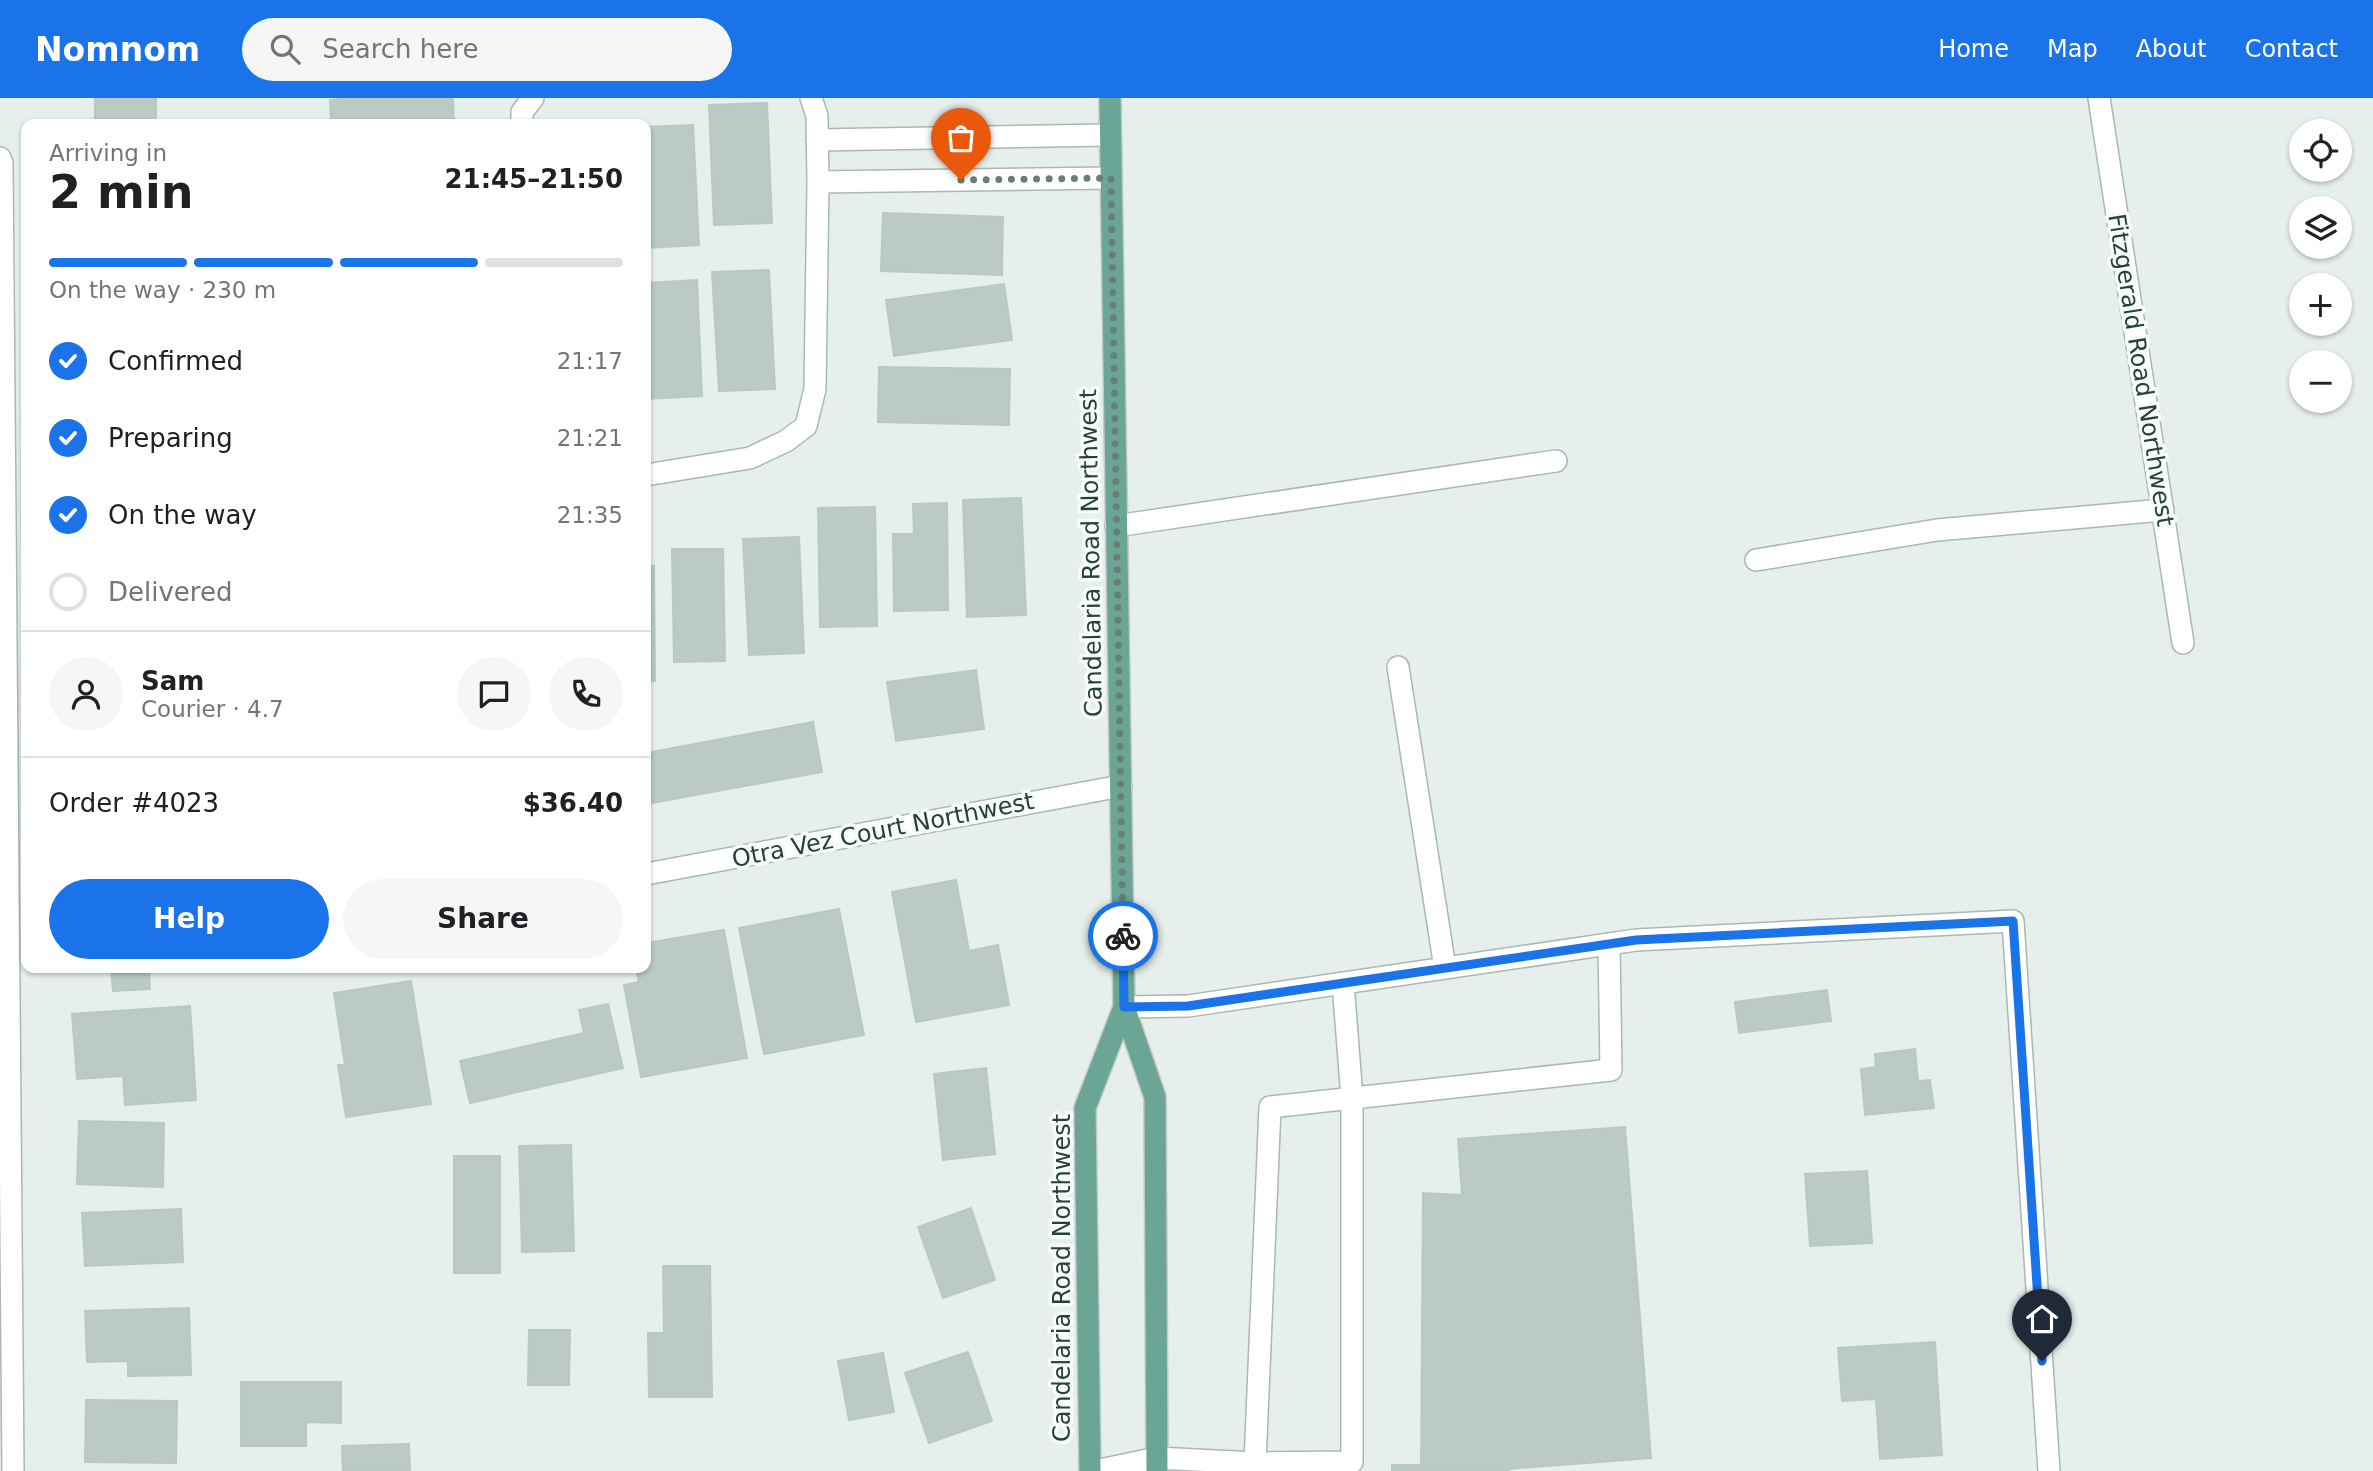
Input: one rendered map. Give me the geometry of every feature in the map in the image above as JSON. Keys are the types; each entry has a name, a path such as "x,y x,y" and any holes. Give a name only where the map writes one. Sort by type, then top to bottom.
{"main road":[{"name":"Candelaria Road Northwest","path":"1110,98 1124,1007 1155,1097 1157,1465"},
{"name":"Candelaria Road Northwest","path":"1093,1471 1085,1108 1124,1007"}],"street":[{"path":"522,119 522,112 533,98"},
{"path":"651,474 750,458 786,441 806,426 815,389 818,182 817,116 810,98"},
{"name":"Fitzgerald Road Northwest","path":"2099,98 2183,643"},
{"path":"817,140 1110,135"},
{"path":"0,158 13,1471"},
{"path":"818,182 1111,178"},
{"path":"1116,526 1556,461"},
{"path":"1756,559 1937,530 2163,510"},
{"path":"1398,667 1445,968"},
{"name":"Otra Vez Court Northwest","path":"651,873 1121,786"},
{"path":"1124,1007 1188,1006 1636,940 2013,921 2049,1471"},
{"path":"1255,1467 1270,1107 1611,1070 1609,944"},
{"path":"1093,1471 1157,1465 1352,1466 1352,1098 1343,983"}],"building":[{"path":"95,98 156,98 156,119 95,119"},
{"path":"453,98 454,119 331,119 330,100"},
{"path":"767,103 772,223 714,225 709,105"},
{"path":"693,125 699,245 651,248 651,127"},
{"path":"883,213 1003,217 1002,275 881,271"},
{"path":"769,270 775,389 719,391 712,272"},
{"path":"697,280 702,396 651,399 651,283"},
{"path":"1004,284 1012,340 894,356 886,300"},
{"path":"879,367 1010,369 1009,425 878,422"},
{"path":"1021,498 1026,615 967,617 963,500"},
{"path":"947,503 948,610 894,611 893,534 914,534 913,504"},
{"path":"875,507 877,626 820,627 818,508"},
{"path":"799,537 804,653 749,655 743,539"},
{"path":"672,549 723,549 725,661 674,662"},
{"path":"651,566 654,566 655,681 651,681"},
{"path":"976,670 984,729 896,741 887,682"},
{"path":"813,722 822,772 651,803 651,752"},
{"path":"956,880 969,951 998,945 1009,1005 916,1022 892,892"},
{"path":"839,909 864,1035 764,1054 739,928"},
{"path":"724,930 747,1058 641,1077 624,985 639,982 637,973 651,973 651,942"},
{"path":"111,973 149,973 150,989 113,991"},
{"path":"411,981 431,1104 346,1117 338,1065 345,1065 334,993"},
{"path":"1827,990 1831,1021 1739,1033 1735,1002"},
{"path":"608,1004 623,1068 470,1103 460,1061 584,1033 579,1010"},
{"path":"190,1006 196,1100 125,1105 123,1076 77,1079 72,1014"},
{"path":"1915,1049 1918,1081 1930,1080 1934,1108 1865,1115 1861,1069 1876,1067 1875,1054"},
{"path":"986,1068 995,1154 943,1160 934,1074"},
{"path":"79,1121 164,1123 163,1187 77,1184"},
{"path":"1625,1127 1651,1458 1508,1471 1421,1471 1423,1193 1462,1195 1458,1139"},
{"path":"571,1145 574,1251 522,1252 519,1146"},
{"path":"454,1156 500,1156 500,1273 454,1273"},
{"path":"1867,1171 1872,1243 1810,1246 1805,1174"},
{"path":"971,1208 995,1280 943,1298 918,1227"},
{"path":"181,1209 183,1262 85,1266 82,1213"},
{"path":"663,1266 710,1266 712,1397 649,1397 648,1333 664,1333"},
{"path":"189,1308 191,1375 128,1376 128,1361 87,1362 85,1311"},
{"path":"529,1330 570,1330 569,1385 528,1385"},
{"path":"1935,1342 1942,1455 1880,1459 1876,1399 1842,1401 1838,1348"},
{"path":"968,1352 992,1421 929,1443 905,1373"},
{"path":"883,1353 894,1412 849,1420 838,1361"},
{"path":"241,1382 341,1382 341,1423 306,1422 306,1446 241,1446"},
{"path":"86,1400 177,1401 176,1463 85,1462"},
{"path":"409,1444 410,1471 343,1471 342,1446"},
{"path":"1392,1465 1421,1465 1421,1471 1392,1471"}],"way so far":[{"path":"961,180 1111,178 1123,936"}],"route":[{"path":"1123,936 1124,1007 1188,1006 1636,940 2013,921 2042,1361"}]}
